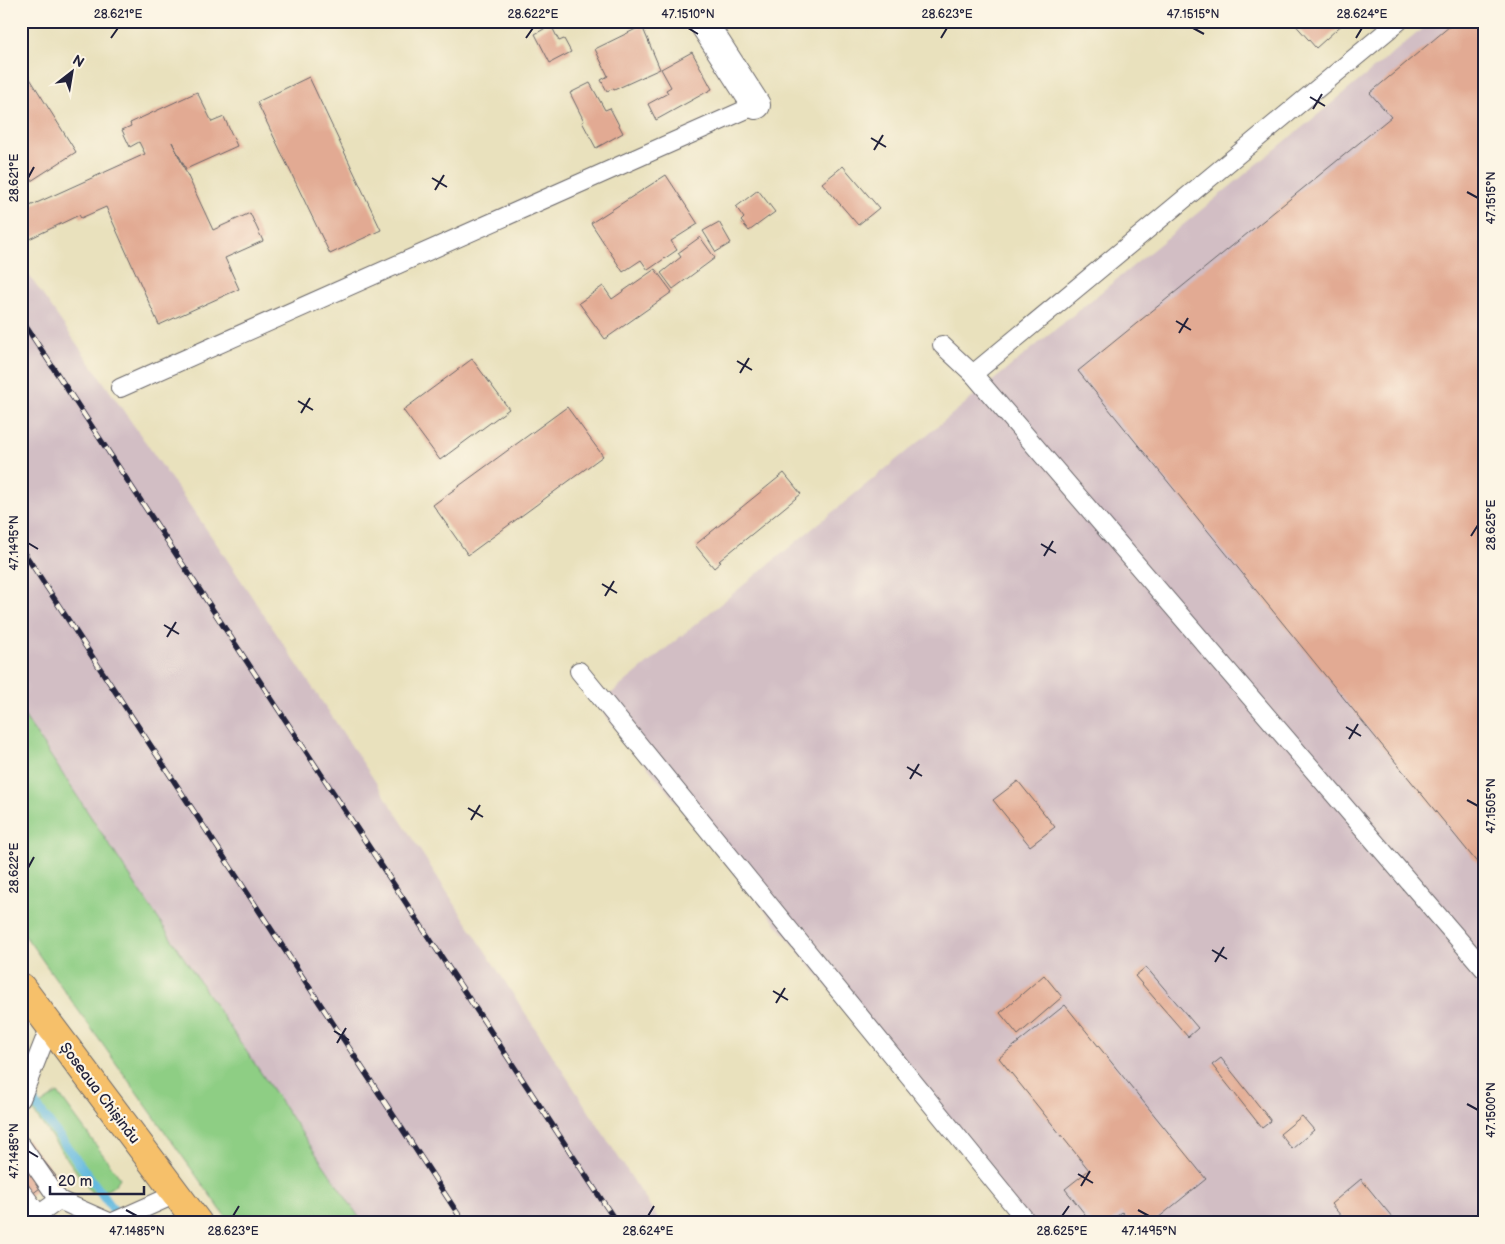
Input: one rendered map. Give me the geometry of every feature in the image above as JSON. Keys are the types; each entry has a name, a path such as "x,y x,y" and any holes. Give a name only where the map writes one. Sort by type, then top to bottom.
{"highway":[{"name":"Șoseaua Chișinău","path":"21,987 198,1223"}],"street":[{"path":"702,21 756,105"}],"lane":[{"path":"973,374 1399,21"},
{"path":"120,388 756,105"},
{"path":"942,345 973,374 1484,969"},
{"path":"579,671 1028,1223"},
{"path":"21,1099 50,1026"},
{"path":"21,1145 59,1200 111,1223 176,1194"},
{"path":"21,1191 33,1219 59,1200"}],"shaded area":[{"path":"1432,21 1484,21 1484,1223 1021,1223 597,705"},
{"path":"21,264 216,543 383,793 661,1223 283,1223 21,861"}],"green space":[{"path":"21,711 223,1017 363,1223 230,1223 21,930"},
{"path":"58,1093 120,1178 111,1188 104,1191 91,1192 32,1110"}],"building":[{"path":"1292,21 1346,21 1316,48"},
{"path":"1456,21 1484,21 1484,871 1078,371 1391,117 1370,93"},
{"path":"551,25 559,41 564,39 571,52 550,63 535,34"},
{"path":"642,26 660,69 614,90 614,88 607,91 601,80 608,76 595,49"},
{"path":"692,52 712,89 656,120 648,104 668,93 666,90 671,87 661,69"},
{"path":"24,69 76,152 31,181 21,166 21,71"},
{"path":"309,77 381,230 330,254 257,102"},
{"path":"590,83 605,110 610,108 623,133 596,148 582,122 584,121 570,93"},
{"path":"197,92 212,122 224,117 237,146 186,169 172,142 213,230 250,213 263,241 225,258 239,289 159,325 106,207 81,218 79,215 27,240 21,228 21,210 145,154 139,142 130,147 122,130 131,126 130,123"},
{"path":"843,166 879,208 858,225 822,183"},
{"path":"666,175 698,224 671,241 677,250 648,270 641,260 623,272 591,223"},
{"path":"758,190 775,212 749,231 741,221 744,218 736,207"},
{"path":"719,222 731,243 716,252 703,231"},
{"path":"700,237 715,258 673,289 661,273 681,257 678,253"},
{"path":"655,269 672,292 605,339 579,303 603,286 612,299"},
{"path":"472,359 509,409 440,460 403,410"},
{"path":"567,407 603,456 468,555 433,505"},
{"path":"784,473 801,494 719,561 721,562 714,568 695,545"},
{"path":"1018,781 1055,827 1030,846 993,800"},
{"path":"1146,967 1198,1028 1188,1037 1135,976"},
{"path":"1044,975 1062,997 1018,1035 1000,1013"},
{"path":"1065,1005 1206,1179 1152,1223 1131,1223 1122,1212 1109,1223 1092,1223 1065,1189 1089,1170 999,1058"},
{"path":"1221,1058 1271,1121 1262,1128 1212,1065"},
{"path":"1302,1116 1314,1130 1292,1149 1280,1134"},
{"path":"27,1140 56,1176 24,1200 42,1223 21,1223 21,1144"},
{"path":"1361,1179 1397,1223 1347,1223 1331,1204"}],"waterway":[{"path":"24,1089 122,1221"}],"railway":[{"path":"21,319 617,1223"},
{"path":"21,548 464,1223"}]}
